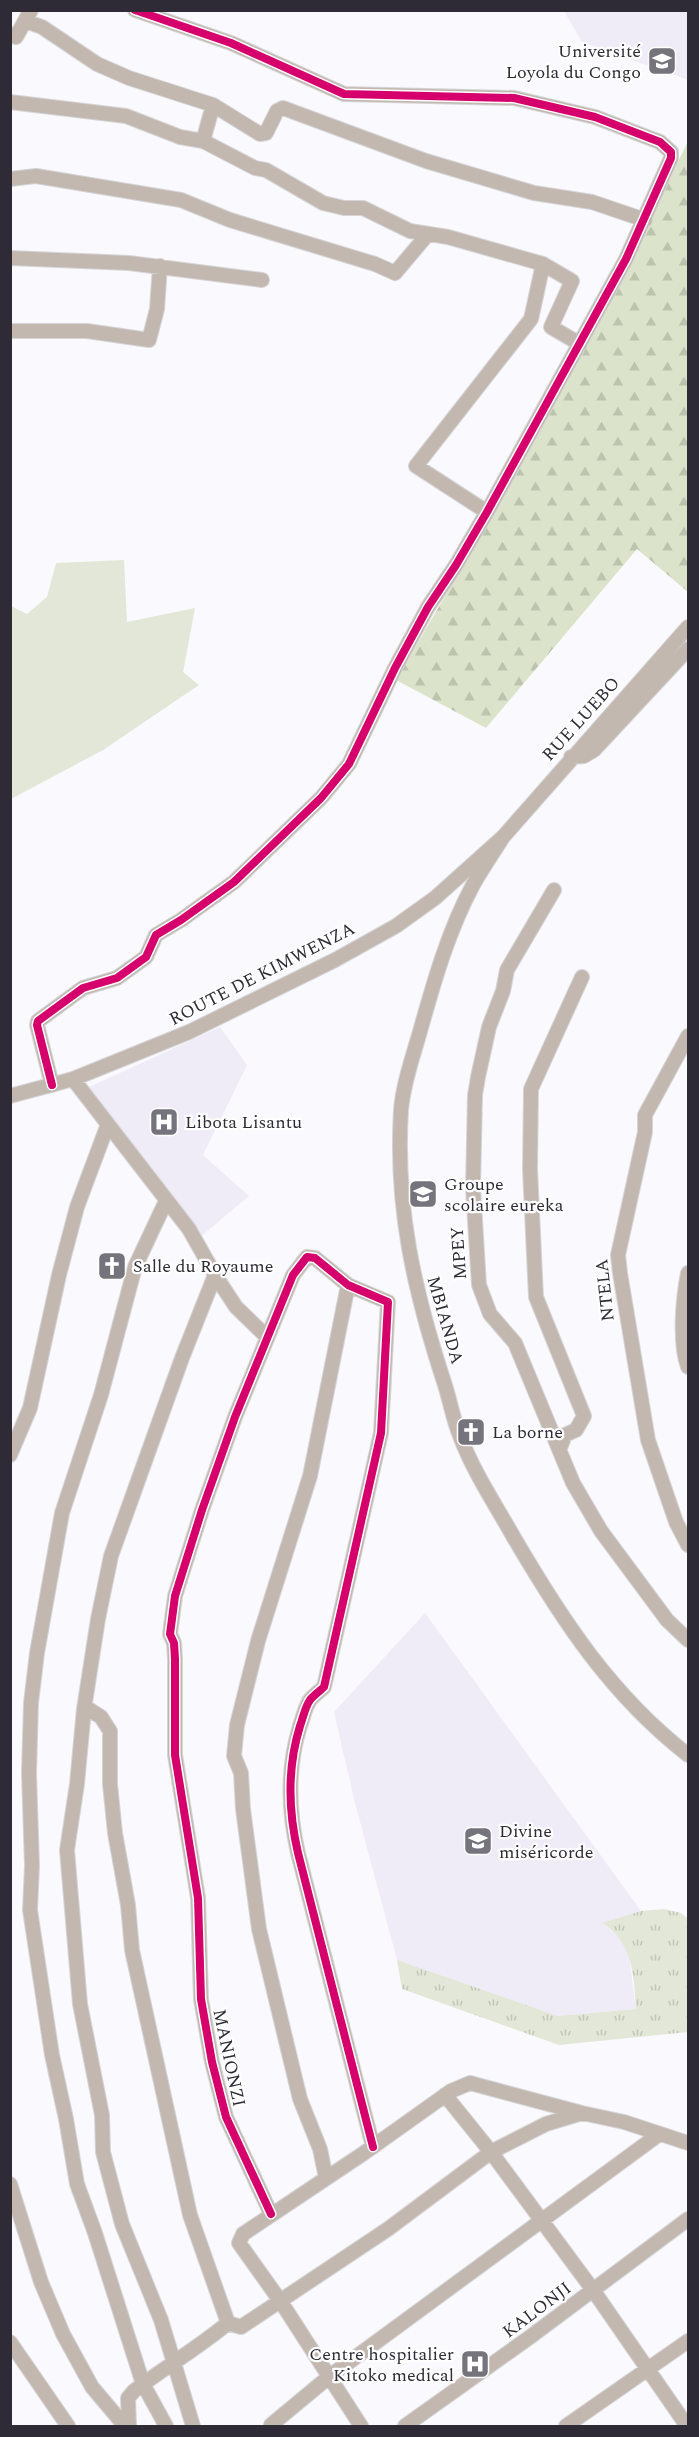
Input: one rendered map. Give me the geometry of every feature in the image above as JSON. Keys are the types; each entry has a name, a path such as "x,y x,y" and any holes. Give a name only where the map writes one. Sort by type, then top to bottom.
{"street":[{"path":"52,1085 37,1025 38,1021 83,988 117,978 139,964 147,957 156,935 234,882 321,798 349,764 395,668 428,607 487,512 580,344 645,220 671,152 660,142 595,117 514,98 344,94 231,43 135,10"},
{"path":"10,34 16,37 28,16 94,62 118,73 213,105 264,135 277,111 283,108 426,161 534,193 592,202 645,220"},
{"path":"10,102 126,116 180,137 203,141 255,168 266,170 323,202 344,208 363,208 403,228 448,237 543,264 572,281 551,327"},
{"path":"203,141 213,105"},
{"path":"10,179 36,176 181,200 230,220 375,264 395,273 428,234"},
{"path":"10,258 160,266 262,280"},
{"path":"487,512 416,466 531,319 543,264"},
{"path":"10,331 87,331 149,340 157,309 160,266"},
{"path":"531,319 551,327 580,344"},
{"name":"RUE LUEBO","path":"503,837 571,757 688,627"},
{"path":"571,757 584,756 594,750 688,649"},
{"name":"ROUTE DE KIMWENZA","path":"10,1096 73,1079 189,1032 335,960 396,926 435,898 503,837"},
{"name":"MBIANDA","path":"503,837 473,885 461,910 432,991 401,1107 401,1186 405,1233 414,1280 460,1437 512,1535 566,1623 606,1677 640,1715 688,1755"},
{"name":"MPEY","path":"554,890 507,970 500,1001 489,1027 475,1095 473,1188 479,1284 490,1314 515,1343 573,1483 601,1531 667,1620 688,1640"},
{"path":"560,1448 565,1435 576,1430 584,1416 536,1297 532,1258 530,1094 582,977"},
{"name":"NTELA","path":"688,1036 645,1115 645,1132 618,1256 628,1329 648,1440 676,1522 688,1545"},
{"path":"73,1079 198,1241 215,1275 236,1307 267,1337"},
{"path":"10,1455 30,1408 59,1275 77,1207 108,1124"},
{"path":"166,1201 135,1267 101,1395 62,1513 37,1653 31,1703 29,1773 32,1866 30,1910 52,2055 77,2184 95,2232 143,2384 166,2427"},
{"name":"MANIONZI","path":"271,2214 226,2117 217,2090 201,1998 198,1898 175,1755 175,1659 174,1642 170,1634 171,1615 202,1510 267,1337 285,1299 293,1275 307,1257 315,1258 348,1285"},
{"path":"688,1273 684,1308 685,1354 688,1367"},
{"path":"194,2427 161,2320 122,2224 103,2152 102,2115 80,2004 67,1850 78,1784 84,1709 98,1619 111,1556 182,1358 215,1275"},
{"path":"326,2178 320,2149 300,2098 259,1929 241,1773 234,1755 237,1725 258,1641 310,1476 348,1285 387,1302 383,1420 352,1572 324,1688 309,1701 303,1717 295,1743 289,1792 291,1822 298,1853 373,2147"},
{"path":"84,1709 100,1717 110,1731 110,1784 115,1833 128,1905 130,1942 190,2215 228,2323"},
{"path":"361,2427 282,2302 239,2243 243,2234 373,2147 445,2095 470,2083 624,2122 688,2143"},
{"path":"445,2095 491,2152 593,2290 687,2427"},
{"path":"228,2323 241,2327 282,2302 388,2229 491,2152 546,2124 582,2113"},
{"path":"271,2425 330,2376 658,2135"},
{"path":"10,2184 40,2282 63,2334 92,2387 127,2427"},
{"name":"KALONJI","path":"405,2427 475,2378 688,2219"},
{"path":"127,2427 128,2398 173,2361 198,2348 228,2323"},
{"path":"566,2427 688,2341"},
{"path":"10,2342 68,2427"}],"shaded area":[{"name":"Université Loyola du Congo","path":"564,11 688,11 688,80 582,42"},
{"name":"Libota Lisantu","path":"220,1027 247,1065 203,1155 249,1196 199,1238 85,1089"},
{"name":"Divine miséricorde","path":"425,1613 641,1911 603,1923 622,1939 628,1949 636,2009 558,2016 397,1960 354,1799 334,1712"}],"green space":[{"path":"688,142 688,592 637,549 486,728 396,680 502,499"},
{"path":"124,560 127,622 195,608 183,672 199,685 103,750 11,799 11,606 27,614 47,597 56,563"},
{"path":"664,1909 681,1913 688,1919 688,2032 559,2045 402,1989 397,1960 558,2016 636,2009 633,1972 626,1950 612,1931 602,1923 641,1911"}],"cycle path":[{"path":"52,1085 37,1025 38,1021 83,988 117,978 146,957 156,935 234,882 321,798 349,764 395,668 428,607 487,512 626,259 671,158 671,152 660,142 595,117 514,98 344,94 231,43 135,10"},
{"path":"271,2214 226,2117 212,2062 201,1999 198,1898 175,1755 175,1659 174,1643 170,1634 175,1596 235,1417 293,1275 307,1257 315,1258 348,1285 388,1302 381,1433 324,1687 310,1700 304,1713 293,1758 290,1789 292,1821 298,1853 373,2147"}],"place":[{"name":"Université Loyola du Congo","path":"662,61"},
{"name":"Libota Lisantu","path":"164,1122"},
{"name":"Groupe scolaire eureka","path":"423,1194"},
{"name":"Salle du Royaume","path":"112,1266"},
{"name":"La borne","path":"471,1432"},
{"name":"Divine miséricorde","path":"478,1841"},
{"name":"Centre hospitalier Kitoko medical","path":"475,2364"}]}
